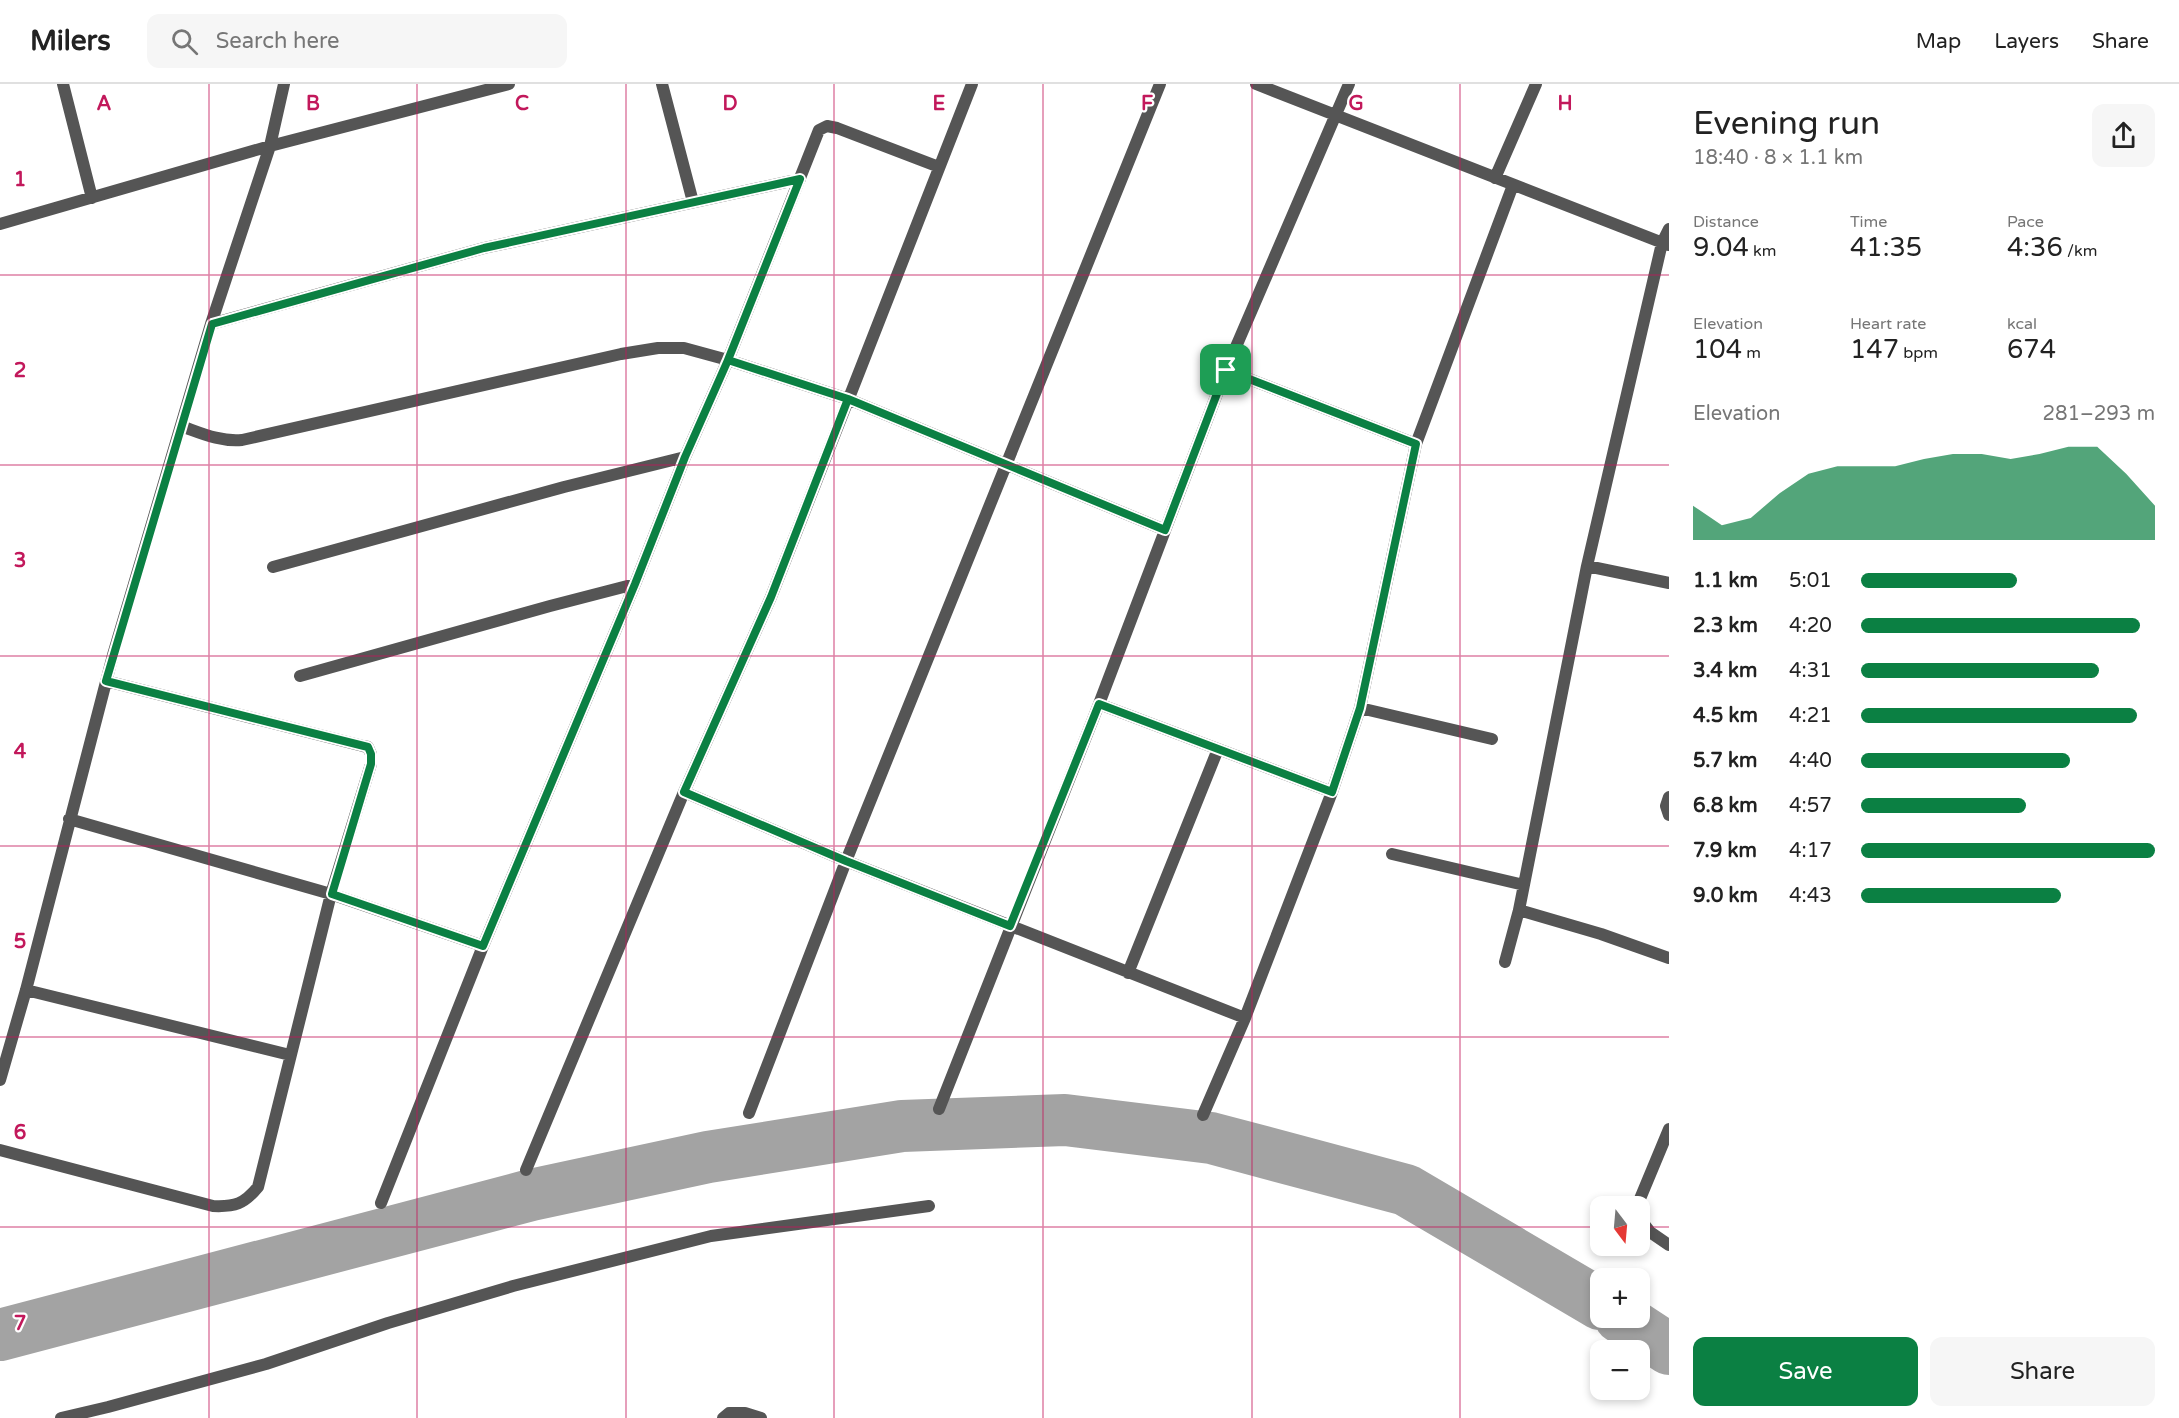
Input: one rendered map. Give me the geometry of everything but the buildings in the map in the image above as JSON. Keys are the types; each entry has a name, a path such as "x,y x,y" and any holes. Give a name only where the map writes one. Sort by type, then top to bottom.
{"street":[{"path":"63,84 92,198"},
{"path":"0,1080 26,990 106,681 212,324 270,146 284,84"},
{"path":"0,224 270,146 509,84"},
{"path":"662,84 693,201"},
{"path":"526,1170 684,792 771,597 972,84"},
{"path":"749,1113 846,861 1160,84"},
{"path":"1256,84 1666,244"},
{"path":"939,1109 1099,704 1226,370 1349,84"},
{"path":"1495,178 1536,84"},
{"path":"381,1203 483,946 635,584 685,457 728,360 819,129 827,126 939,167"},
{"path":"212,324 484,248 800,179"},
{"path":"1203,1115 1245,1018 1332,792 1360,708 1416,444 1514,185"},
{"path":"1505,962 1519,910 1587,566 1669,229"},
{"path":"181,426 229,441 242,440 621,354 658,348 684,348 848,399 1165,530"},
{"path":"1226,370 1416,444"},
{"path":"273,567 553,490 685,457"},
{"path":"1587,566 1669,583"},
{"path":"300,676 635,584"},
{"path":"0,1150 213,1206 230,1207 248,1200 258,1187 332,894 371,764 368,747 106,681"},
{"path":"1099,704 1332,792"},
{"path":"1360,708 1492,739"},
{"path":"1128,973 1218,749"},
{"path":"684,792 846,861 1245,1018"},
{"path":"1669,797 1666,806 1669,815"},
{"path":"69,819 332,894 483,946"},
{"path":"1392,854 1524,885"},
{"path":"1519,910 1601,934 1669,958"},
{"path":"26,990 290,1055"},
{"path":"1641,1196 1669,1129"},
{"path":"61,1418 266,1364 388,1323 513,1286 711,1236 929,1206"},
{"path":"1650,1232 1669,1245"},
{"path":"723,1418 729,1413 745,1413 761,1418"}],"waterway":[{"path":"0,1335 531,1195 708,1157 902,1126 1065,1120 1211,1138 1406,1190 1590,1298"},
{"path":"1637,1328 1669,1349"}],"route":[{"path":"1226,370 1165,530 848,399 728,360 800,179 484,248 212,324 106,681 368,747 371,764 332,894 483,946 635,584 685,457 728,360 788,380 848,399 771,597 684,792 846,861 1010,926 1099,704 1332,792 1360,708 1416,444 1226,370"}]}
